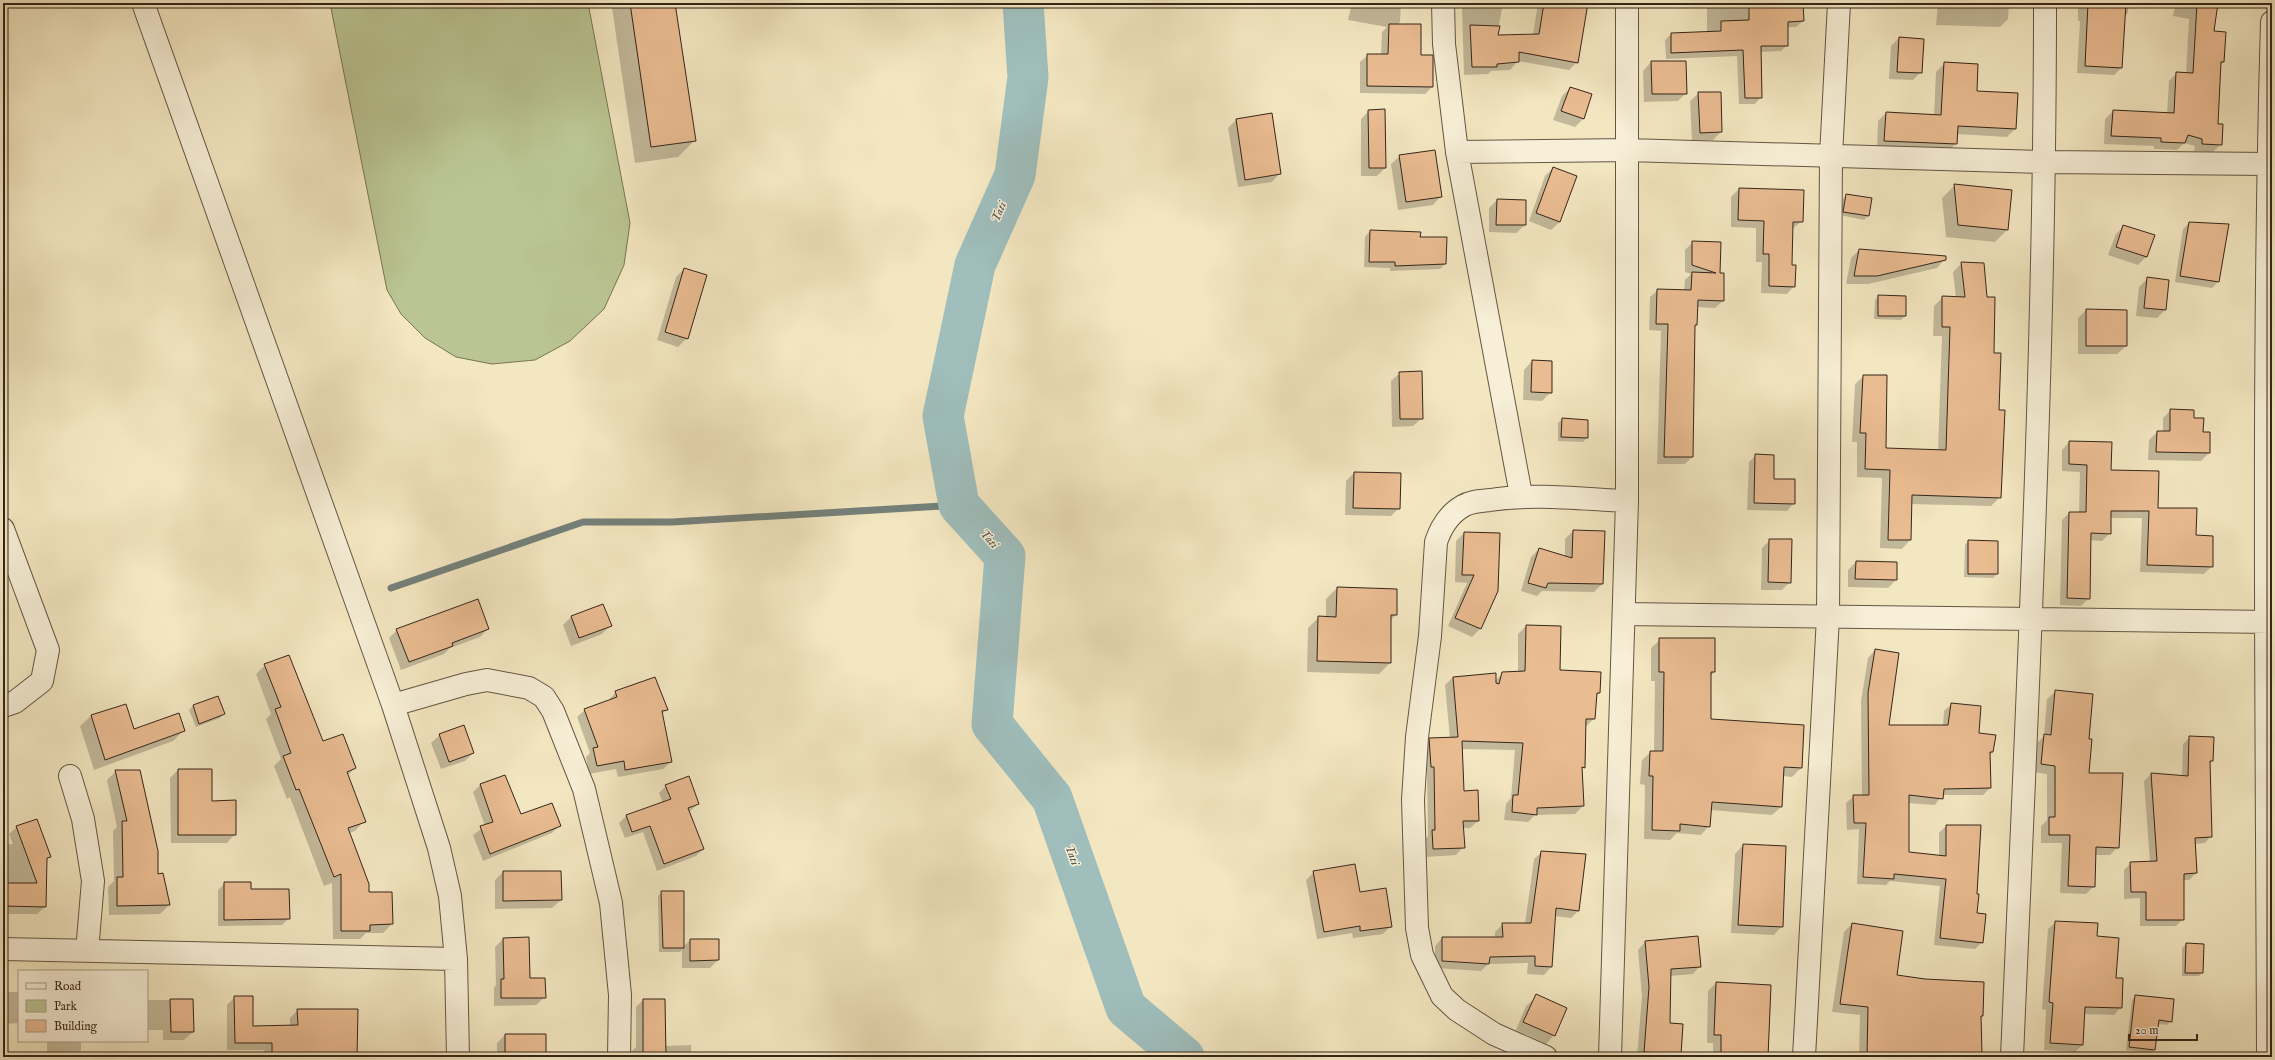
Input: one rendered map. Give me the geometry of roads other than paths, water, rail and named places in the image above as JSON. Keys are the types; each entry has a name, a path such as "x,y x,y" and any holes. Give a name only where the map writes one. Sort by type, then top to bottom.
{"street":[{"path":"143,3 393,705 439,848 450,896 456,958 458,1057"},
{"path":"1443,3 1447,68 1457,152 1521,495"},
{"path":"1610,1057 1625,614 1627,501 1627,3"},
{"path":"1804,1057 1828,617 1831,156 1839,3"},
{"path":"2012,1057 2030,620 2045,162 2045,3"},
{"path":"2268,1057 2270,164 2272,22"},
{"path":"1457,152 1627,150 2045,162 2270,164"},
{"path":"1546,1057 1474,1022 1442,996 1422,955 1417,928 1413,800 1418,737 1430,636 1436,542 1441,527 1452,514 1464,505 1521,495 1627,501"},
{"path":"3,529 48,650 42,681 15,702 3,706"},
{"path":"1625,614 2269,622"},
{"path":"393,705 466,684 487,680 529,688 544,698 553,711 584,789 611,903 620,995 619,1057"},
{"path":"70,776 83,818 93,881 87,951"},
{"path":"3,949 456,958"}],"waterway":[{"name":"Tati","path":"1023,3 1028,77 1015,175 975,265 943,416 959,505 1005,556 992,724 1052,798 1126,1008 1184,1057"},
{"path":"391,588 583,522 672,522 959,505"}]}
